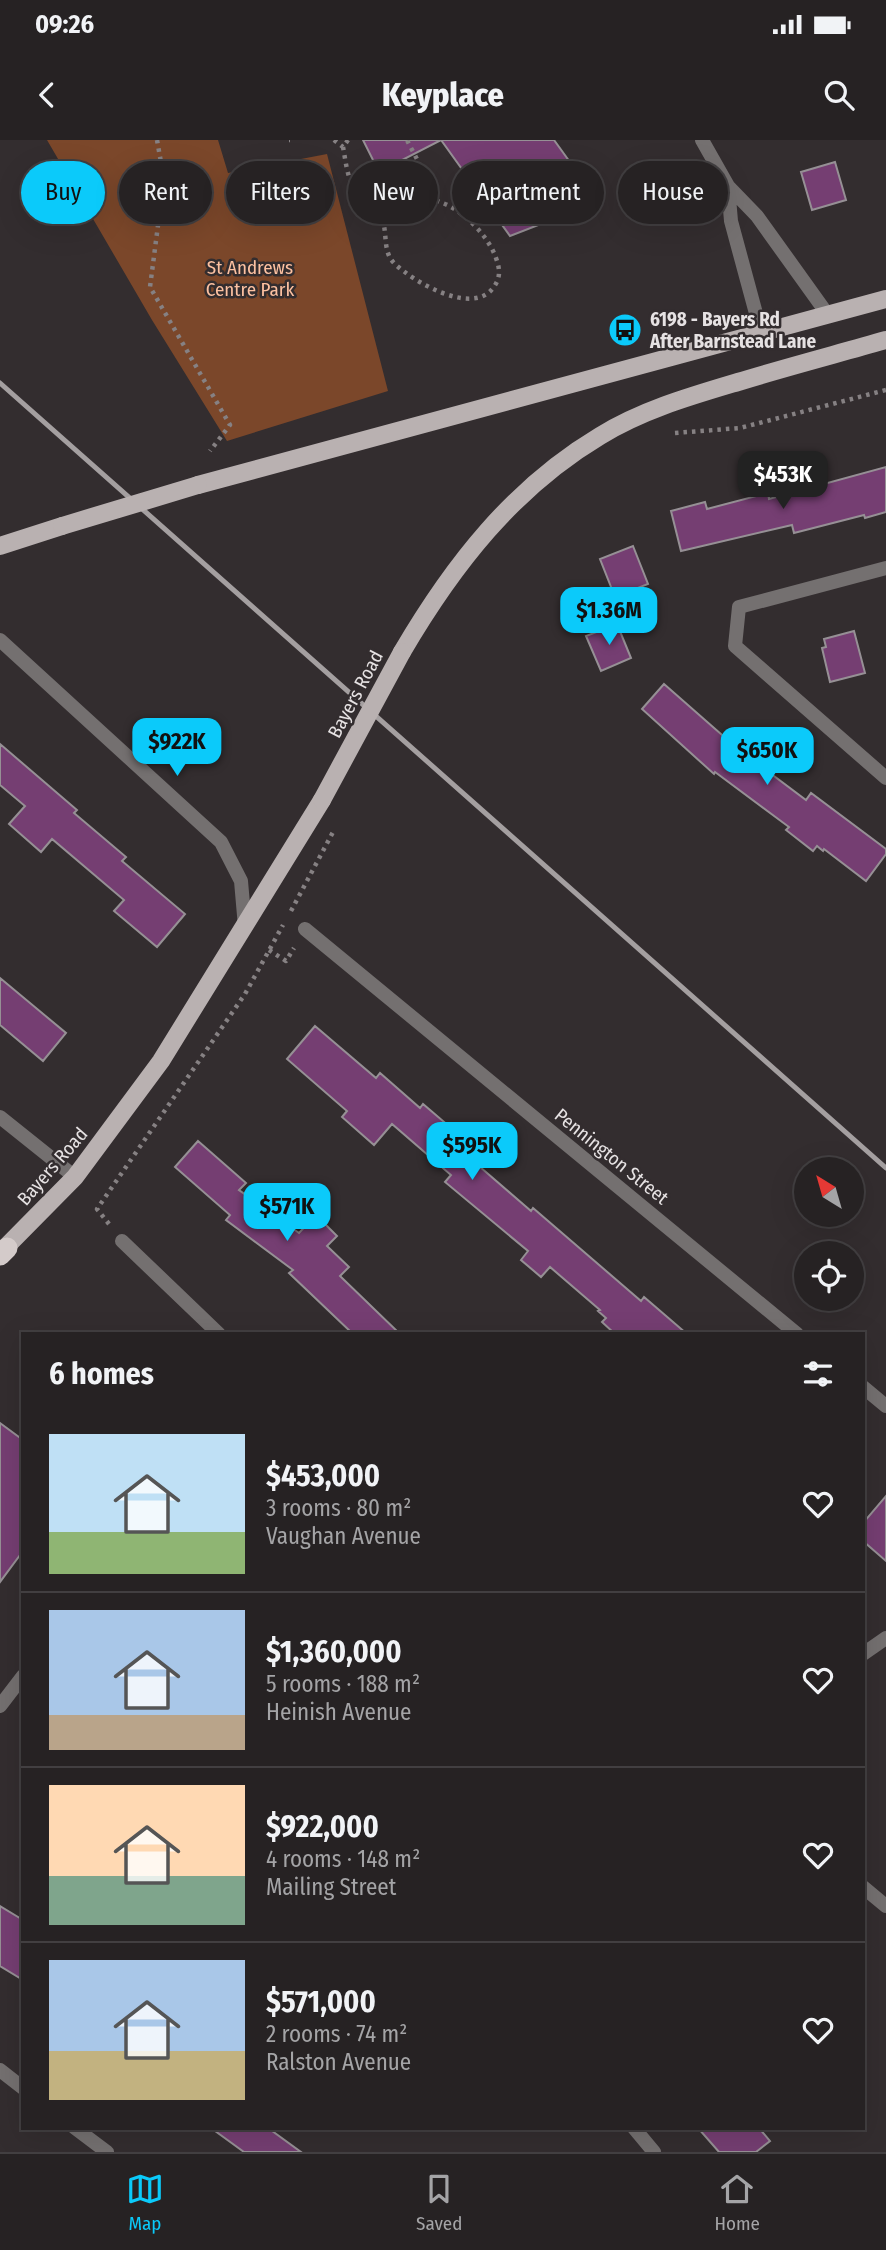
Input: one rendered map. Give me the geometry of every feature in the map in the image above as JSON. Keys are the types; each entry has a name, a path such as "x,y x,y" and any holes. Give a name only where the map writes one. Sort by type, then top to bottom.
{"main road":[{"path":"0,546 198,485 886,299"},
{"name":"Bayers Road","path":"2,1252 75,1177 161,1061 322,800 428,608 485,531 519,495 551,469 600,436 684,398 886,340"}],"street":[{"path":"702,140 714,161"},
{"path":"728,186 757,216 828,314"},
{"path":"728,186 731,222 761,332"},
{"path":"886,568 739,607 735,646 886,778"},
{"path":"0,640 221,842 241,881 245,927"},
{"path":"0,650 33,671"},
{"name":"Pennington Street","path":"305,929 795,1332"},
{"path":"0,1117 75,1177"},
{"path":"122,1241 217,1332"},
{"path":"865,1389 886,1406"},
{"path":"865,1653 886,1638"},
{"path":"0,1706 21,1679"},
{"path":"865,1889 886,1906"},
{"path":"0,2070 21,2086"},
{"path":"78,2130 107,2152"},
{"path":"636,2130 654,2152"}],"path":[{"path":"157,140 164,179 150,288 229,425 209,451"},
{"path":"334,140 343,147 355,190 379,213 383,221 387,256 418,281 459,299 475,300 493,289 500,274 490,243 453,207 432,198 426,192 421,168 407,140"},
{"path":"343,147 348,140"},
{"path":"676,433 740,428 886,390"},
{"path":"97,1209 245,994 339,822"},
{"path":"269,950 286,961 305,929"}],"green space":[{"name":"St Andrews Centre Park","path":"47,140 218,140 226,166 226,224 334,224 334,181 388,391 227,441 96,224 105,224 105,161 59,161"},
{"name":"St Andrews Centre Park","path":"327,154 329,161 291,161"}],"building":[{"path":"363,140 441,140 400,161 374,161"},
{"path":"441,140 554,140 569,161 456,161"},
{"path":"835,162 846,200 812,210 801,172"},
{"path":"501,224 541,224 510,236"},
{"path":"886,467 886,512 794,533 792,525 681,551 671,511 705,502 707,509 768,493 769,499"},
{"path":"633,546 648,584 615,597 600,559"},
{"path":"617,624 631,658 601,671 586,636"},
{"path":"854,631 865,673 830,682 822,648 826,647 824,639"},
{"path":"664,684 738,749 806,800 811,793 886,849 886,854 866,881 824,849 823,851 817,846 813,851 786,830 789,827 715,772 714,774 642,709"},
{"path":"0,744 77,810 74,813 126,857 122,861 185,914 157,947 114,911 124,900 52,839 41,852 9,824 25,806 0,785"},
{"path":"0,978 66,1033 43,1061 0,1025"},
{"path":"315,1026 376,1078 380,1073 420,1108 423,1104 457,1133 450,1141 641,1301 644,1297 685,1332 613,1332 602,1322 606,1318 598,1311 600,1310 550,1267 541,1277 521,1260 528,1251 445,1182 451,1175 392,1124 374,1145 342,1117 347,1111 287,1059"},
{"path":"198,1141 246,1183 239,1190 299,1233 316,1215 337,1236 327,1246 349,1267 340,1276 398,1332 351,1332 289,1273 293,1270 226,1220 230,1215 175,1167"},
{"path":"0,1423 21,1439 21,1554 0,1582"},
{"path":"886,1496 886,1561 865,1543 865,1521"},
{"path":"0,1906 21,1919 21,1979 0,1966"},
{"path":"214,2130 271,2130 301,2152 244,2152"},
{"path":"700,2130 761,2130 770,2141 756,2152 719,2152"}],"railway":[{"path":"0,383 886,1168"}],"place":[{"name":"6198 - Bayers Rd After Barnstead Lane","path":"625,330"}]}
